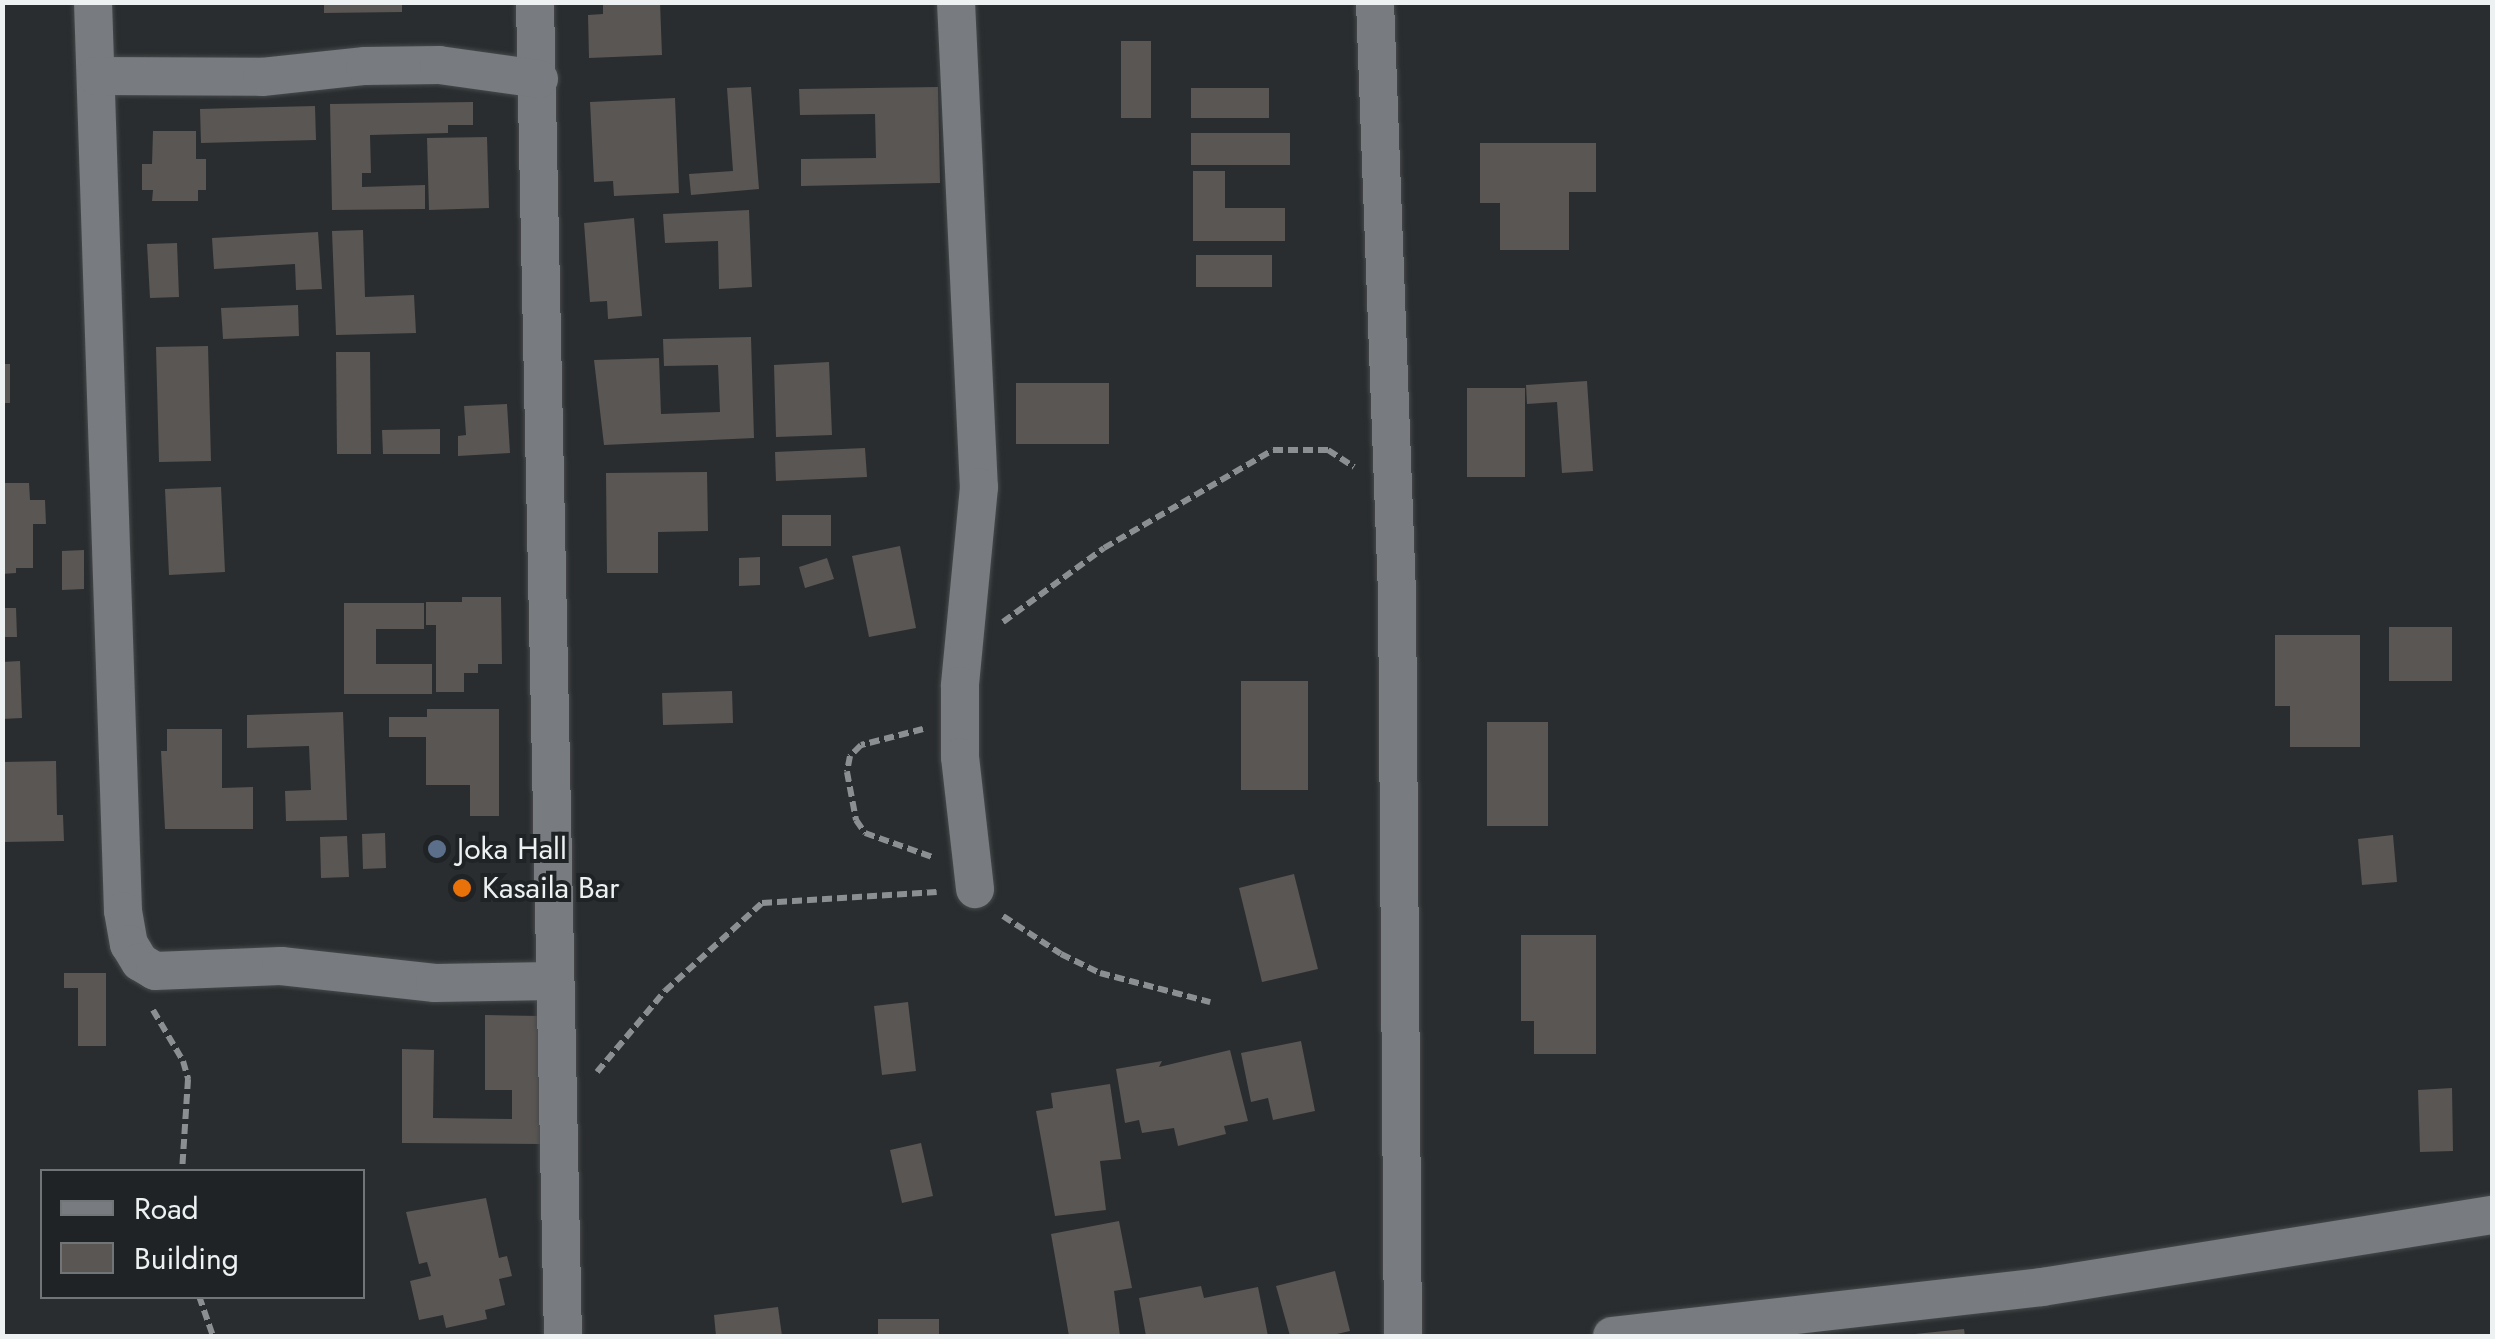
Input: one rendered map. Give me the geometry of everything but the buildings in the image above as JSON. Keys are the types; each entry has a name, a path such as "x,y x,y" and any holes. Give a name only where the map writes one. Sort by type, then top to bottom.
{"street":[{"path":"93,2 123,911 129,944 140,962 154,971 281,966 436,983 552,981"},
{"path":"535,2 552,981 563,1336"},
{"path":"956,2 979,487 963,652 960,757 975,889"},
{"path":"1375,2 1394,506 1402,944 1403,1336"},
{"path":"96,76 262,77 365,66 439,65 538,79"},
{"path":"1612,1336 2042,1287 2492,1215"}],"path":[{"path":"963,652 1104,548 1273,450 1328,450 1350,462 1394,506"},
{"path":"558,1112 618,1052 665,991 762,903 975,889"},
{"path":"149,1003 184,1061 188,1079 182,1169"},
{"path":"200,1299 213,1336"}],"place":[{"name":"Joka Hall","path":"437,849"},
{"name":"Kasaila Bar","path":"462,888"}]}
